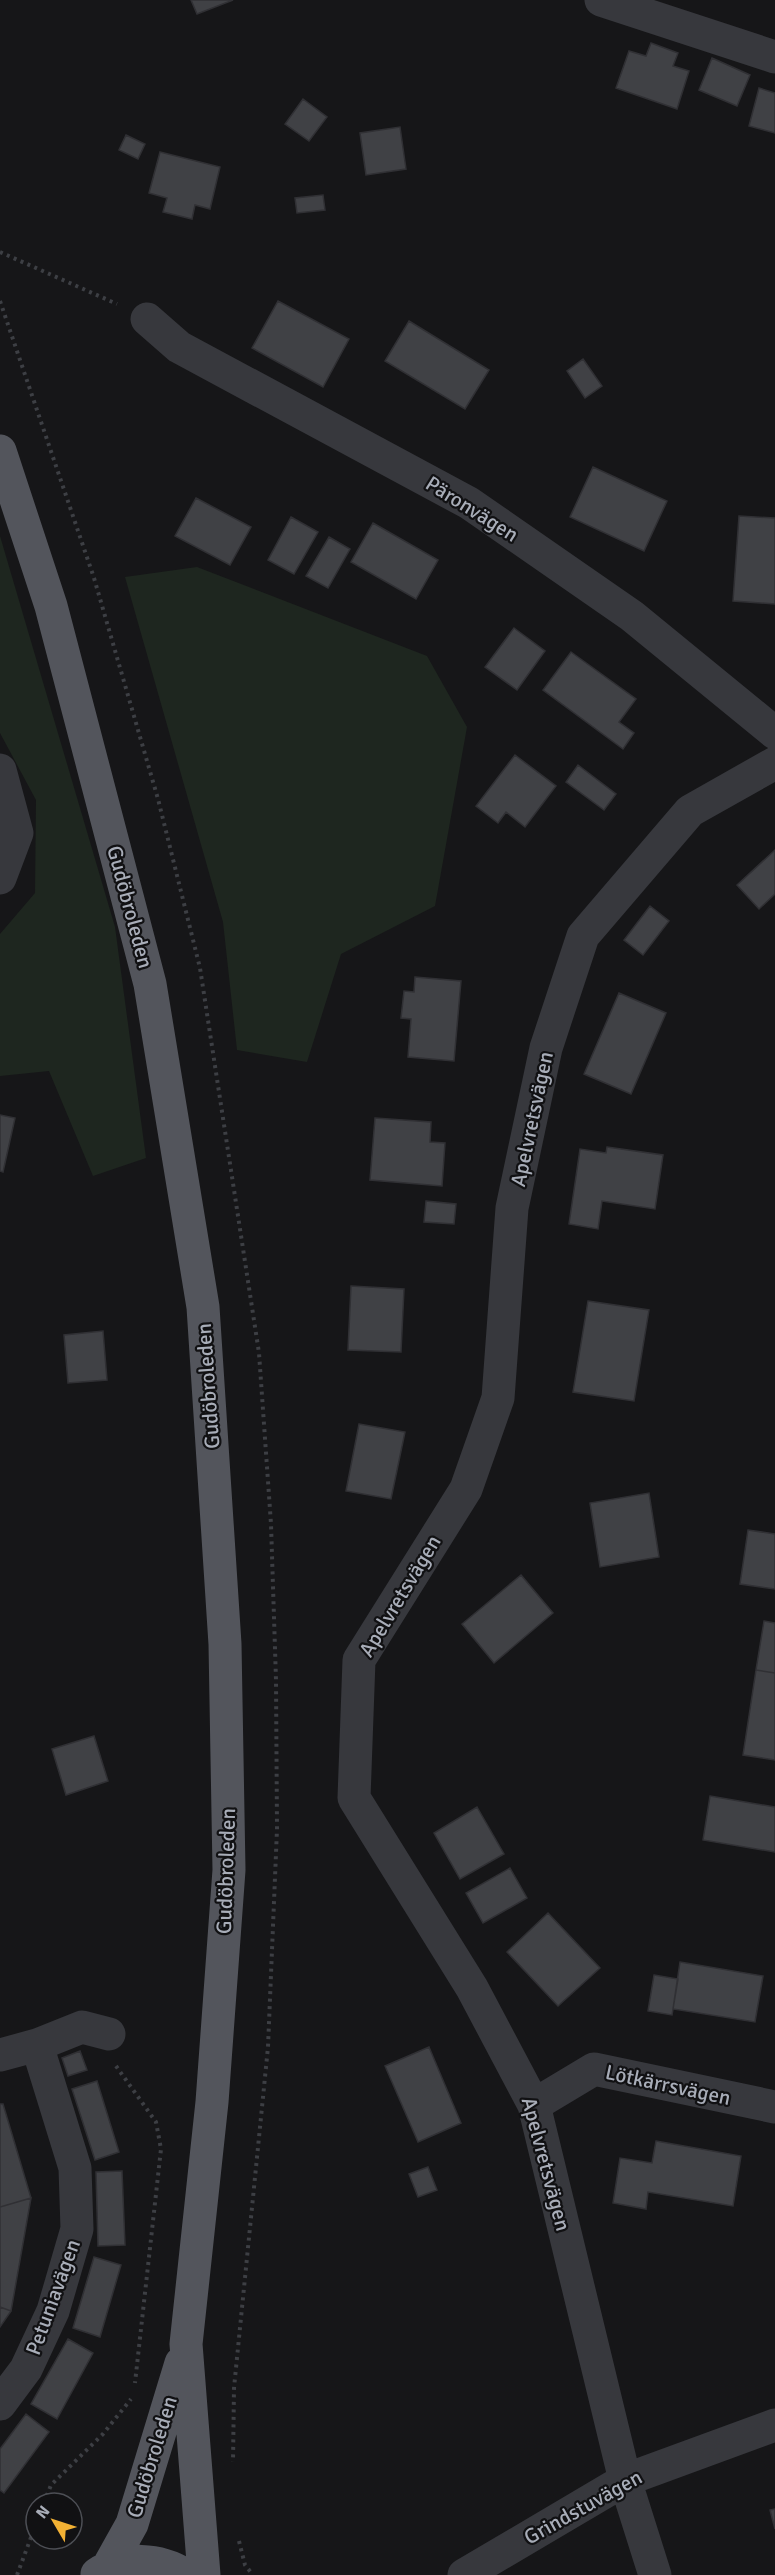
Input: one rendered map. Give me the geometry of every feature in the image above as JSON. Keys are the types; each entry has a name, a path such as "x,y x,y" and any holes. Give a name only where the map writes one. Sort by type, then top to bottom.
{"main road":[{"name":"Gudöbroleden","path":"0,451 51,606 150,984 203,1307 225,1644 229,1870 212,2102 186,2344 132,2524 102,2571"},
{"name":"Gudöbroleden","path":"186,2344 204,2575"},
{"path":"102,2571 136,2561 164,2564 186,2575"}],"street":[{"path":"602,0 775,57"},
{"name":"Päronvägen","path":"147,319 179,347 469,503 632,616 775,733"},
{"name":"Apelvretsvägen","path":"655,2575 625,2480 534,2105 472,1988 354,1798 359,1660 466,1489 498,1398 512,1208 546,1048 584,936 690,811 775,763"},
{"path":"0,770 17,833 0,878"},
{"path":"0,2055 36,2045 82,2027 109,2034"},
{"name":"Petuniavägen","path":"0,2404 26,2369 53,2311 77,2229 75,2168 36,2045"},
{"name":"Lötkärrsvägen","path":"534,2105 594,2069 775,2107"},
{"name":"Grindstuvägen","path":"464,2575 625,2480 775,2425"}],"path":[{"path":"0,252 147,319"},
{"path":"49,2491 51,2485 103,2434 134,2395 161,2149 156,2122 113,2062 109,2034"},
{"path":"17,2575 26,2551"}],"shaded area":[{"path":"0,536 115,927 146,1158 93,1176 49,1071 0,1076 0,934 35,893 36,800 0,733"},
{"path":"197,567 427,656 467,727 435,906 341,954 307,1062 237,1050 223,922 125,577"}],"building":[{"path":"191,0 233,0 197,14"},
{"path":"651,43 678,53 673,66 689,71 677,109 616,88 629,51 646,56"},
{"path":"712,58 750,75 737,106 699,90"},
{"path":"759,88 775,93 775,133 749,126"},
{"path":"303,99 327,117 309,141 285,124"},
{"path":"400,127 406,169 366,175 360,133"},
{"path":"126,135 145,144 138,159 119,150"},
{"path":"160,152 220,167 210,209 195,205 192,219 163,212 167,198 149,193"},
{"path":"323,195 325,210 297,213 295,198"},
{"path":"278,301 349,339 323,387 252,348"},
{"path":"409,321 489,370 465,409 385,361"},
{"path":"583,359 602,386 585,398 567,371"},
{"path":"593,467 667,501 644,551 570,517"},
{"path":"196,498 251,527 230,565 175,536"},
{"path":"739,516 775,518 775,604 733,601"},
{"path":"291,517 318,532 294,574 268,560"},
{"path":"373,523 438,560 416,599 351,562"},
{"path":"329,537 350,549 328,588 306,576"},
{"path":"514,628 545,651 517,690 485,667"},
{"path":"571,652 636,699 619,722 634,733 623,749 543,690"},
{"path":"515,755 556,786 525,827 506,812 498,823 476,806"},
{"path":"578,765 616,794 604,810 566,782"},
{"path":"775,850 775,894 759,909 737,885"},
{"path":"650,906 669,921 643,955 624,940"},
{"path":"415,977 461,981 454,1061 408,1057 411,1019 401,1018 404,991 414,992"},
{"path":"619,993 666,1013 631,1094 584,1074"},
{"path":"0,1115 15,1118 3,1172 0,1171"},
{"path":"375,1118 431,1122 430,1142 445,1143 442,1186 370,1180"},
{"path":"607,1147 663,1155 655,1209 602,1201 598,1229 569,1224 580,1149 606,1153"},
{"path":"426,1201 456,1204 454,1224 424,1222"},
{"path":"351,1286 404,1289 401,1352 348,1350"},
{"path":"588,1301 649,1310 634,1401 573,1392"},
{"path":"103,1331 107,1380 68,1383 64,1335"},
{"path":"359,1424 405,1432 391,1499 346,1491"},
{"path":"649,1493 659,1557 600,1567 590,1503"},
{"path":"748,1530 775,1534 775,1589 740,1584"},
{"path":"521,1575 553,1613 494,1663 462,1624"},
{"path":"764,1621 775,1623 775,1673 756,1670"},
{"path":"756,1670 775,1673 775,1760 743,1755"},
{"path":"94,1736 108,1781 66,1795 52,1749"},
{"path":"710,1796 775,1807 775,1852 703,1840"},
{"path":"477,1807 504,1854 460,1879 434,1833"},
{"path":"510,1868 527,1898 483,1923 466,1893"},
{"path":"548,1913 600,1968 558,2006 507,1952"},
{"path":"680,1962 763,1976 755,2022 673,2009"},
{"path":"654,1975 678,1979 672,2015 648,2011"},
{"path":"429,2047 461,2123 418,2142 385,2066"},
{"path":"80,2051 87,2070 68,2076 62,2058"},
{"path":"97,2081 119,2152 95,2160 72,2089"},
{"path":"0,2104 3,2104 31,2198 0,2207"},
{"path":"656,2141 741,2156 733,2206 648,2192 646,2209 613,2203 620,2158 652,2163"},
{"path":"428,2167 437,2190 418,2197 409,2174"},
{"path":"122,2171 125,2245 98,2246 96,2172"},
{"path":"31,2198 11,2311 0,2307 0,2207"},
{"path":"94,2257 121,2265 100,2337 73,2328"},
{"path":"0,2307 11,2311 0,2327"},
{"path":"68,2339 93,2353 57,2419 31,2404"},
{"path":"26,2414 49,2432 4,2493 0,2490 0,2449"},
{"path":"775,2509 775,2529 770,2510"}]}
